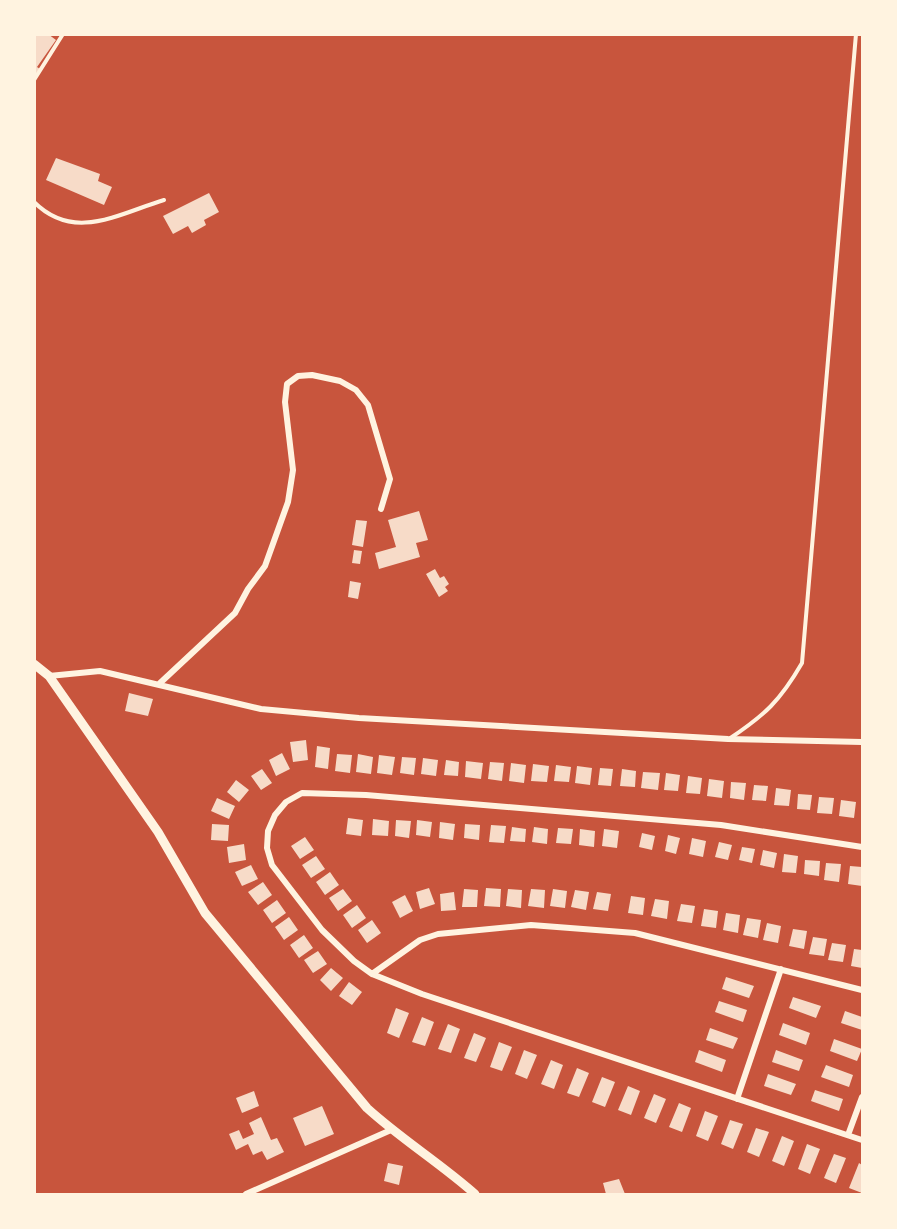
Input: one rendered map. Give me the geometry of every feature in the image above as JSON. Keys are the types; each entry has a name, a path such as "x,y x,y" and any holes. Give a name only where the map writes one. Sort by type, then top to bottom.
{"street":[{"path":"159,684 235,613 248,589 265,566 288,502 293,470 285,402 287,384 298,376 312,375 340,381 356,390 368,405 390,479 381,509"},
{"path":"34,664 49,676 158,832 212,921 338,1075 391,1131 439,1163 475,1194"},
{"path":"49,676 100,671 261,709 359,718 728,739 862,742"},
{"path":"862,848 721,825 366,795 302,793 286,802 274,815 268,831 267,848 272,865 322,930 372,974 422,994 862,1140"},
{"path":"372,974 420,940 438,934 531,925 635,933 862,990"},
{"path":"737,1099 781,969"},
{"path":"848,1135 862,1096"},
{"path":"246,1194 391,1131"}],"lane":[{"path":"34,80 63,34"},
{"path":"728,739 764,715 790,684 802,663 856,34"},
{"path":"34,202 46,214 63,223 80,225 164,200"}],"building":[{"path":"34,34 48,34 56,40 37,67 40,69 34,77"},
{"path":"56,158 100,174 98,181 112,187 104,205 46,180"},
{"path":"209,193 219,212 204,220 206,225 192,233 188,226 173,234 163,216"},
{"path":"419,511 428,540 416,543 420,557 379,569 375,553 396,547 388,520"},
{"path":"356,520 367,521 363,547 352,545"},
{"path":"354,550 362,551 360,564 352,563"},
{"path":"435,569 440,578 444,576 449,584 445,587 448,591 439,597 426,574"},
{"path":"350,581 361,583 358,599 348,597"},
{"path":"129,693 153,699 148,716 125,711"},
{"path":"306,740 308,760 293,762 290,742"},
{"path":"317,746 330,748 328,769 315,767"},
{"path":"282,753 290,769 276,776 269,760"},
{"path":"337,754 352,755 350,773 335,771"},
{"path":"358,754 373,757 371,774 356,772"},
{"path":"379,755 395,757 392,775 377,773"},
{"path":"402,757 416,758 414,775 400,773"},
{"path":"423,758 438,760 436,776 421,774"},
{"path":"446,760 459,762 458,776 444,775"},
{"path":"466,761 483,763 481,779 465,777"},
{"path":"490,762 504,763 502,781 488,779"},
{"path":"511,763 526,765 524,783 509,781"},
{"path":"533,764 549,766 547,782 531,781"},
{"path":"556,765 571,767 569,782 554,781"},
{"path":"577,766 592,768 590,785 575,783"},
{"path":"600,768 613,769 611,786 598,785"},
{"path":"262,769 272,783 261,790 251,776"},
{"path":"622,769 636,771 635,787 620,786"},
{"path":"643,772 660,773 658,790 641,788"},
{"path":"666,773 680,775 678,791 664,790"},
{"path":"688,776 702,778 700,794 686,793"},
{"path":"709,779 724,781 722,798 707,796"},
{"path":"236,780 249,790 239,802 227,792"},
{"path":"731,782 746,783 744,800 730,798"},
{"path":"754,785 768,786 766,801 752,800"},
{"path":"776,788 791,790 789,806 774,805"},
{"path":"798,794 812,795 810,810 797,809"},
{"path":"819,797 834,798 832,814 817,813"},
{"path":"217,798 235,806 229,819 211,811"},
{"path":"841,800 856,802 854,818 839,816"},
{"path":"348,818 363,820 361,836 346,834"},
{"path":"373,819 389,821 388,836 372,835"},
{"path":"396,820 411,821 409,838 395,836"},
{"path":"417,820 432,822 430,837 416,835"},
{"path":"440,822 455,824 453,840 439,838"},
{"path":"212,824 229,825 228,841 211,840"},
{"path":"465,824 480,825 479,840 464,838"},
{"path":"491,825 506,826 504,843 489,842"},
{"path":"512,827 526,829 525,842 510,841"},
{"path":"534,827 548,829 547,844 532,842"},
{"path":"558,828 573,829 571,844 556,843"},
{"path":"580,829 595,831 594,847 579,845"},
{"path":"604,829 619,831 617,848 602,846"},
{"path":"642,833 655,836 652,850 639,847"},
{"path":"668,835 680,838 676,854 665,851"},
{"path":"305,837 314,850 300,859 291,846"},
{"path":"692,838 706,841 703,857 689,854"},
{"path":"719,842 732,845 728,860 715,857"},
{"path":"244,844 246,860 229,863 227,847"},
{"path":"742,847 755,849 752,863 739,860"},
{"path":"763,850 777,853 774,868 760,865"},
{"path":"784,854 798,856 796,873 782,872"},
{"path":"316,856 325,869 311,878 302,865"},
{"path":"805,860 820,861 819,876 804,874"},
{"path":"826,863 841,864 839,882 824,880"},
{"path":"251,865 258,879 242,886 235,872"},
{"path":"850,866 862,867 862,886 848,884"},
{"path":"330,872 339,885 325,895 316,882"},
{"path":"263,882 272,895 258,905 248,892"},
{"path":"429,888 435,904 420,909 416,892"},
{"path":"486,888 501,889 500,907 484,906"},
{"path":"343,889 352,901 338,911 329,898"},
{"path":"464,889 478,890 477,907 462,907"},
{"path":"508,889 522,890 521,908 506,906"},
{"path":"531,889 545,890 544,908 528,906"},
{"path":"553,889 567,891 565,908 550,906"},
{"path":"575,890 589,892 586,910 571,907"},
{"path":"454,892 456,910 441,911 440,894"},
{"path":"597,892 611,894 608,911 593,909"},
{"path":"405,895 413,911 400,918 392,902"},
{"path":"631,896 645,898 643,915 628,913"},
{"path":"655,899 669,901 667,919 651,916"},
{"path":"277,900 286,913 272,923 263,910"},
{"path":"681,904 695,906 692,923 677,921"},
{"path":"357,905 366,918 352,928 343,915"},
{"path":"704,909 718,911 716,928 701,926"},
{"path":"726,913 740,915 738,933 723,930"},
{"path":"289,917 298,930 284,940 275,927"},
{"path":"747,918 761,920 758,938 743,935"},
{"path":"372,920 381,933 367,943 358,930"},
{"path":"767,923 781,926 778,943 763,940"},
{"path":"793,929 807,931 804,949 789,946"},
{"path":"304,935 313,948 299,958 290,945"},
{"path":"813,937 827,939 824,956 809,954"},
{"path":"832,943 846,945 843,962 828,960"},
{"path":"854,949 862,950 862,968 851,966"},
{"path":"318,951 327,964 313,973 304,960"},
{"path":"331,968 343,978 331,991 320,980"},
{"path":"726,977 754,986 749,998 722,989"},
{"path":"349,982 362,992 352,1005 339,996"},
{"path":"793,997 821,1006 816,1018 789,1008"},
{"path":"719,1001 747,1010 743,1022 715,1012"},
{"path":"396,1008 409,1013 399,1038 387,1033"},
{"path":"845,1011 862,1017 862,1030 841,1023"},
{"path":"422,1017 434,1022 425,1046 412,1042"},
{"path":"783,1023 810,1033 806,1045 779,1035"},
{"path":"448,1024 460,1029 451,1053 438,1049"},
{"path":"710,1028 738,1038 733,1049 706,1040"},
{"path":"474,1033 486,1038 476,1062 464,1058"},
{"path":"834,1039 862,1049 857,1061 830,1051"},
{"path":"499,1042 512,1047 502,1071 490,1067"},
{"path":"524,1050 537,1055 527,1079 515,1074"},
{"path":"699,1050 726,1060 722,1072 695,1062"},
{"path":"776,1050 803,1060 799,1071 772,1062"},
{"path":"551,1060 563,1065 554,1089 541,1084"},
{"path":"826,1065 853,1075 849,1087 821,1077"},
{"path":"577,1068 589,1073 579,1097 567,1093"},
{"path":"768,1074 796,1084 791,1095 764,1086"},
{"path":"602,1077 615,1082 605,1107 592,1102"},
{"path":"628,1086 640,1091 631,1115 618,1110"},
{"path":"815,1090 843,1099 839,1111 811,1101"},
{"path":"254,1091 259,1106 242,1113 236,1098"},
{"path":"654,1094 666,1099 656,1123 644,1118"},
{"path":"679,1103 691,1108 682,1132 669,1127"},
{"path":"322,1106 334,1134 305,1146 293,1118"},
{"path":"705,1111 718,1116 708,1141 696,1136"},
{"path":"261,1117 271,1140 277,1138 284,1152 267,1160 262,1151 253,1155 248,1144 236,1150 229,1134 239,1130 243,1139 254,1134 249,1123"},
{"path":"730,1120 743,1124 733,1149 721,1144"},
{"path":"756,1128 769,1132 759,1157 747,1152"},
{"path":"782,1136 794,1141 784,1166 772,1161"},
{"path":"807,1144 820,1149 810,1174 798,1169"},
{"path":"834,1154 846,1158 836,1183 824,1178"},
{"path":"388,1163 403,1166 399,1185 384,1181"},
{"path":"859,1163 862,1165 862,1193 849,1188"},
{"path":"619,1179 625,1194 606,1194 603,1183"}]}
